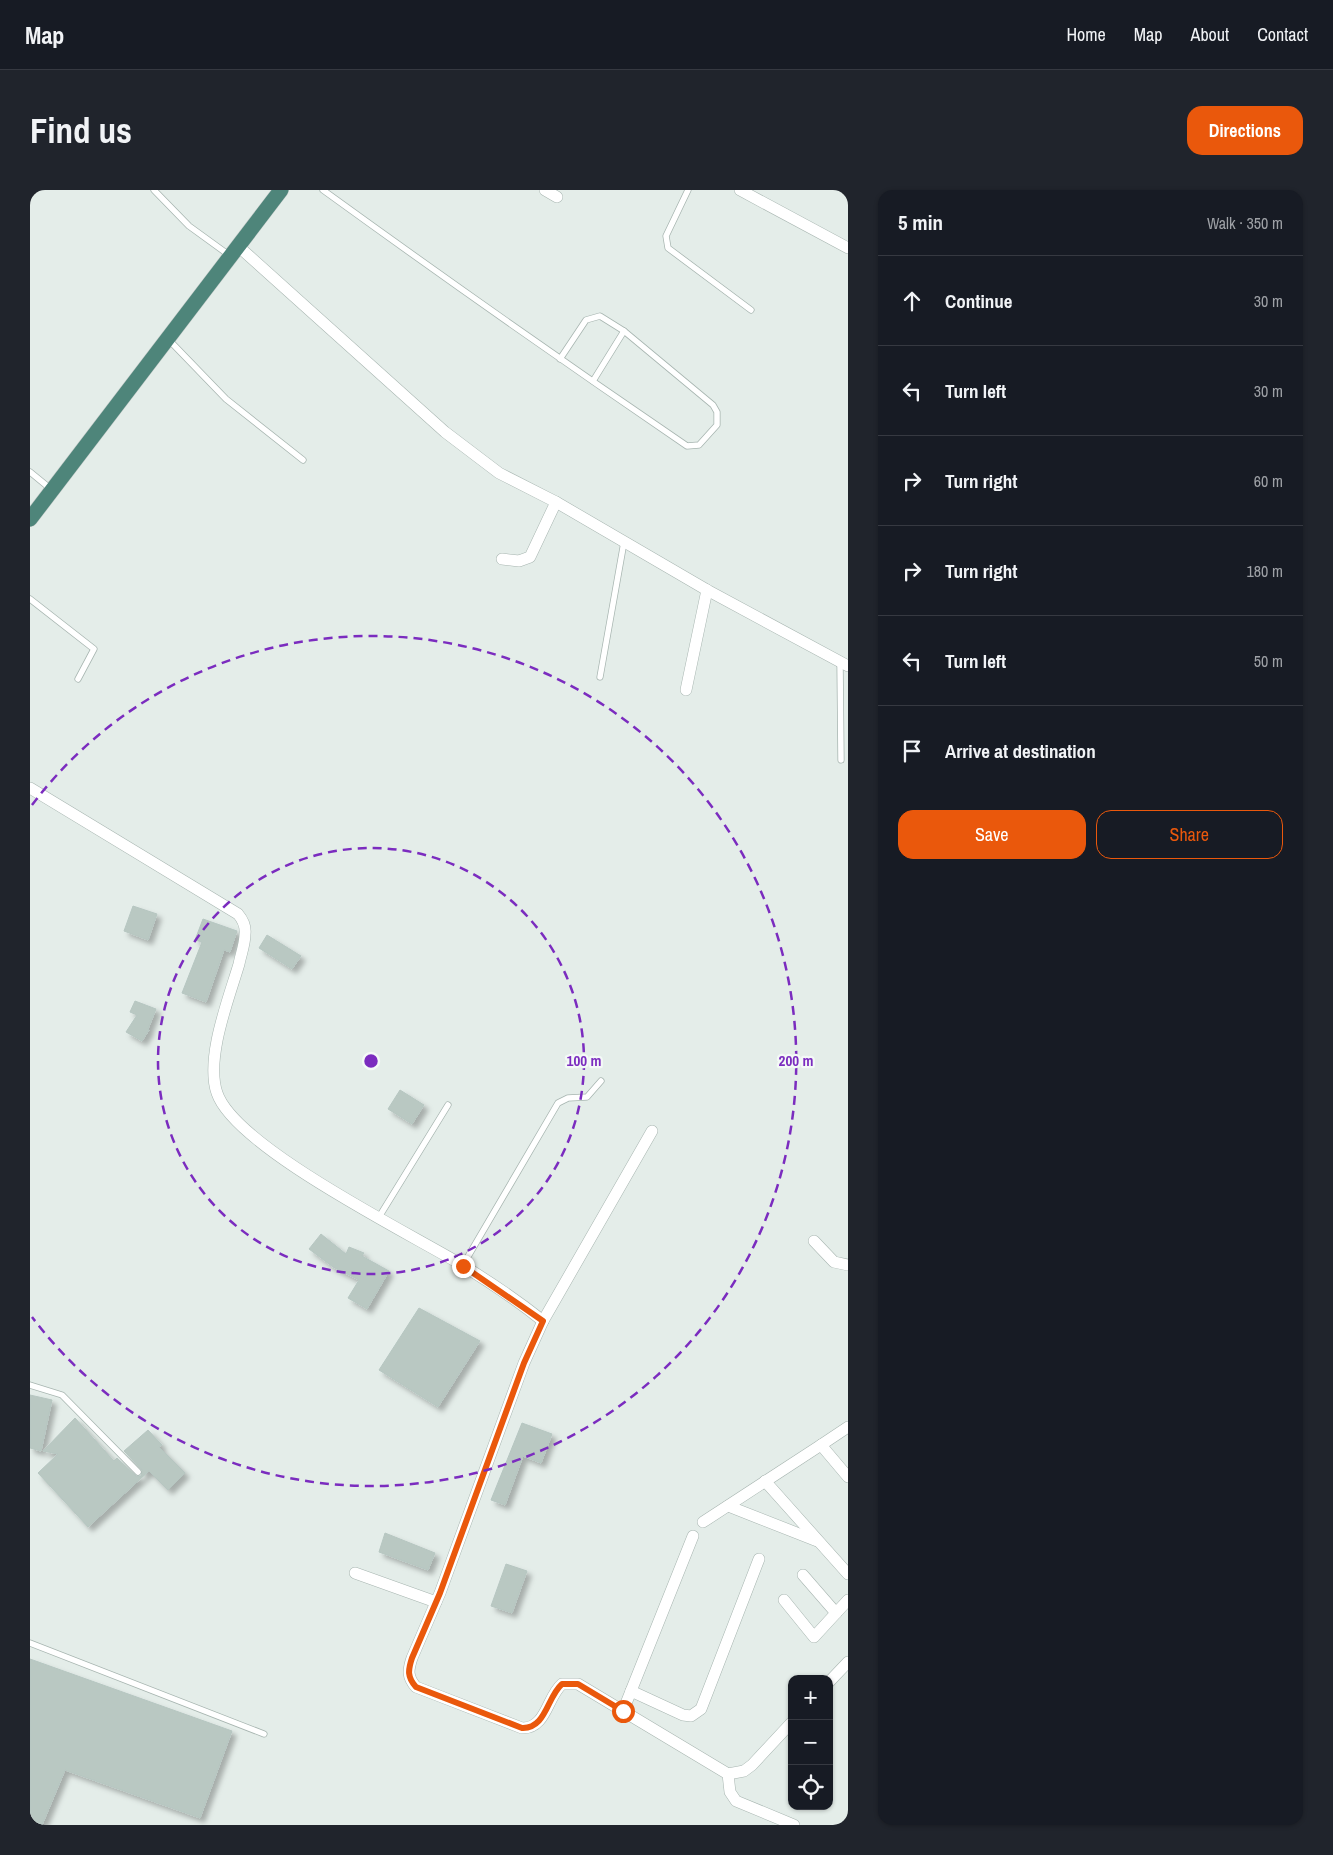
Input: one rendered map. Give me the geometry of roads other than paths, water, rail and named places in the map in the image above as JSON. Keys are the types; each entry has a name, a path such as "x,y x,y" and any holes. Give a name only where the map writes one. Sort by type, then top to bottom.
{"highway":[{"path":"30,518 281,190"}],"street":[{"path":"545,190 557,198"},
{"path":"740,190 848,248"},
{"path":"234,251 445,432 499,473 556,502 707,590 844,664"},
{"path":"502,559 518,561 530,557 556,502"},
{"path":"686,690 707,590"},
{"path":"30,788 238,914 243,920 245,941 217,1042 214,1063 214,1080 219,1099 240,1126 293,1166 463,1266 543,1321"},
{"path":"652,1131 543,1321 524,1363 436,1602 409,1669 410,1681 416,1687 522,1728 530,1728 539,1722 556,1689 562,1684 578,1684 728,1774 744,1771 752,1765 788,1726"},
{"path":"814,1241 834,1262 848,1265"},
{"path":"703,1522 848,1427"},
{"path":"821,1445 848,1477"},
{"path":"766,1481 848,1574"},
{"path":"728,1506 819,1541"},
{"path":"623,1711 693,1536"},
{"path":"631,1691 683,1715 691,1716 701,1708 759,1559"},
{"path":"355,1573 436,1602"},
{"path":"803,1575 836,1613"},
{"path":"784,1600 814,1637 848,1600"},
{"path":"833,1678 848,1662"},
{"path":"728,1774 730,1792 736,1801 794,1825"}],"lane":[{"path":"154,190 189,226 234,251"},
{"path":"323,190 560,359 687,446 699,445 717,425 718,412 713,405 624,331 600,316 590,317 560,359"},
{"path":"688,190 666,236 668,248 751,310"},
{"path":"593,381 624,331"},
{"path":"168,339 226,399 302,460"},
{"path":"30,472 52,490"},
{"path":"600,677 624,542"},
{"path":"30,599 94,649 78,679"},
{"path":"841,760 844,664"},
{"path":"463,1266 558,1103 568,1098 587,1097 601,1082"},
{"path":"379,1217 448,1105"},
{"path":"30,1385 62,1395 138,1472"},
{"path":"30,1643 264,1734"}]}
